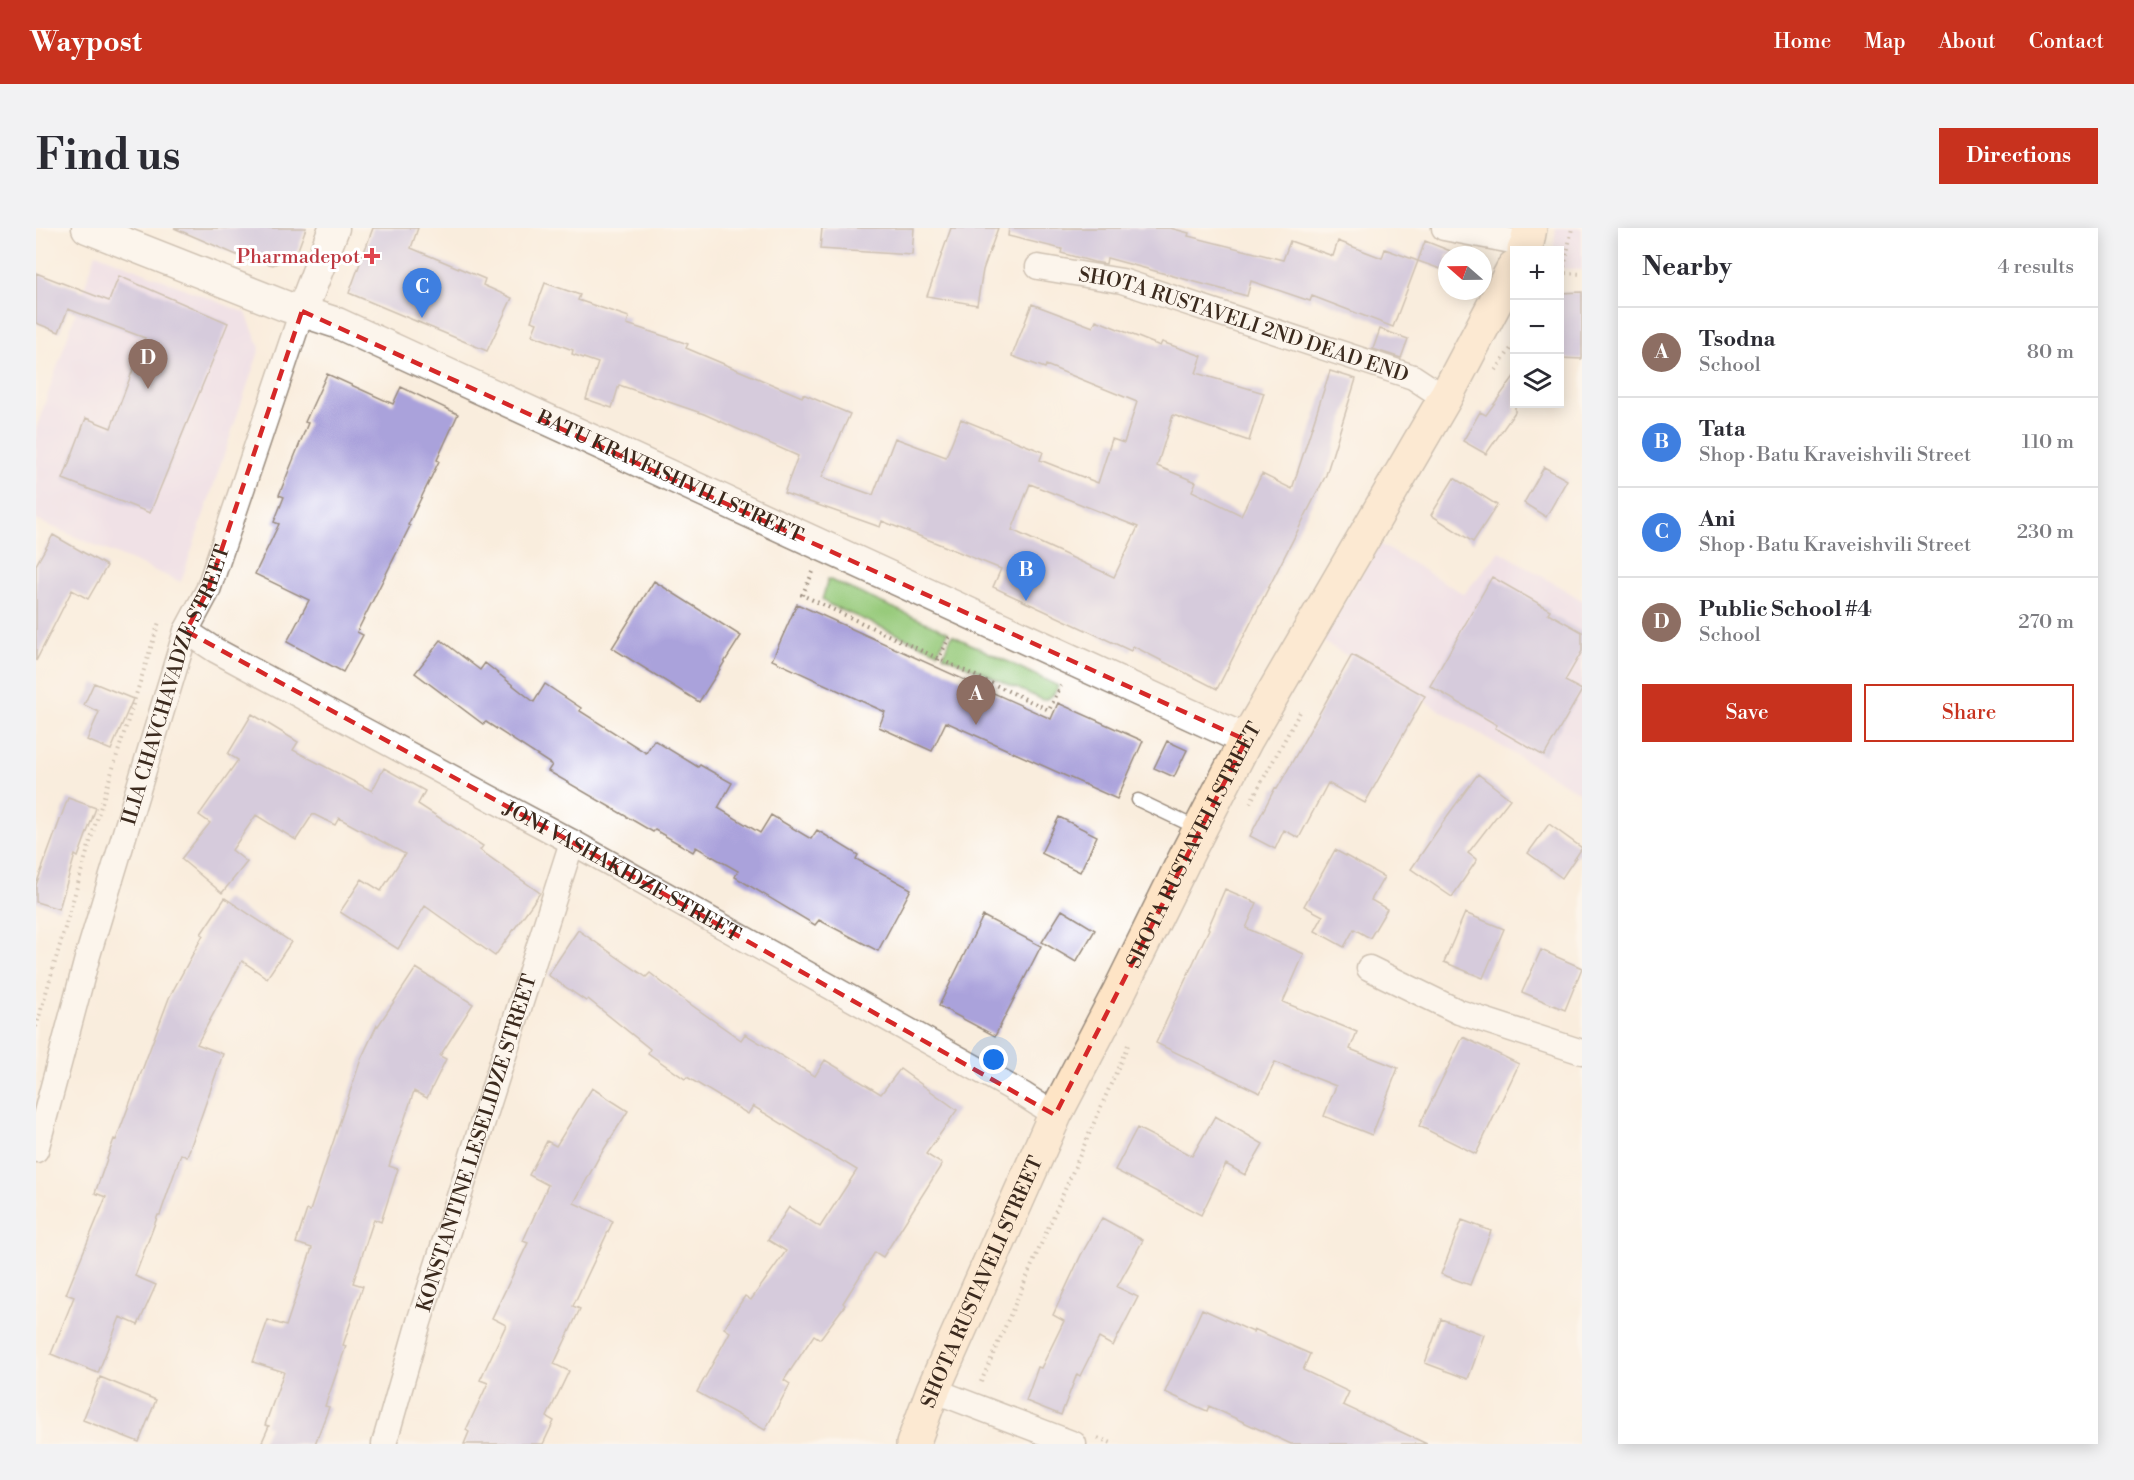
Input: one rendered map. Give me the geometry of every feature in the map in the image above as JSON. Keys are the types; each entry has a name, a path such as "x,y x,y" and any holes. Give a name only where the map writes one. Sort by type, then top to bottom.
{"main road":[{"name":"SHOTA RUSTAVELI STREET","path":"913,1444 933,1390 1055,1115 1200,830 1246,740 1445,398 1510,274"}],"street":[{"name":"BATU KRAVEISHVILI STREET","path":"87,228 337,323 1246,740"},
{"name":"ILIA CHAVCHAVADZE STREET","path":"36,1150 88,955 186,632 208,590 302,311 334,228"},
{"path":"1444,228 1520,246"},
{"name":"SHOTA RUSTAVELI 2ND DEAD END","path":"1038,267 1122,281 1413,377 1445,398"},
{"name":"JONI VASHAKIDZE STREET","path":"186,632 215,651 572,842 1024,1095 1055,1115"},
{"name":"KONSTANTINE LESELIDZE STREET","path":"384,1444 418,1322 572,842"},
{"path":"1370,968 1459,1012 1582,1052"},
{"path":"933,1390 1074,1444"}],"lane":[{"path":"1138,800 1200,830"}],"path":[{"path":"1564,261 1572,228"},
{"path":"1564,274 1582,274"},
{"path":"816,566 802,595 938,660 1050,710 1064,680"},
{"path":"36,1027 94,825 159,622"},
{"path":"938,660 953,631"},
{"path":"977,1391 1130,1041"}],"highlighted area":[{"path":"302,311 1246,740 1055,1115 572,842 186,631 208,590"}],"shaded area":[{"path":"1556,228 1582,228 1582,270 1564,268 1564,246 1554,246"},
{"path":"96,253 246,313 260,348 181,582 36,520 36,429"},
{"path":"1378,543 1464,594 1500,551 1582,600 1582,794 1322,641"}],"green space":[{"path":"828,579 948,632 938,652 828,604 822,600"},
{"path":"952,635 1058,686 1056,691 1051,697 1043,700 943,655"}],"building":[{"path":"174,228 306,228 296,255 273,265 246,259"},
{"path":"373,228 418,228 411,248 485,279 483,285 512,298 487,351 349,293"},
{"path":"822,228 914,228 912,255 820,249"},
{"path":"951,228 998,228 983,270 977,305 927,296"},
{"path":"1009,228 1170,228 1189,233 1188,236 1283,260 1290,241 1333,256 1338,241 1382,258 1385,249 1418,261 1393,327 1312,296 1310,301 1251,281 1247,296 1107,258 1106,264 1094,262 1061,253 1062,249 1008,236"},
{"path":"1425,241 1438,246 1438,268 1418,261"},
{"path":"36,273 109,301 119,276 228,323 150,513 63,479 86,418 111,428 145,338 68,309 59,332 36,323"},
{"path":"545,283 580,295 578,300 629,317 627,324 688,344 686,348 802,397 803,394 850,414 822,477 873,495 895,438 946,457 961,419 1043,452 1040,460 1098,483 1112,439 1124,443 1137,402 1046,365 1045,368 1012,356 1032,304 1093,327 1096,320 1160,346 1162,342 1202,356 1196,373 1264,393 1249,441 1173,415 1157,466 1196,482 1192,491 1241,515 1262,474 1292,489 1330,371 1356,379 1326,475 1217,689 1133,646 1131,651 993,587 1001,569 882,521 880,527 784,493 798,456 704,414 619,385 612,408 586,399 598,363 572,354 573,350 532,335 537,323 531,321","holes":["1030,484 1138,527 1114,577 1012,530"]},
{"path":"1582,292 1582,359 1564,358 1564,293"},
{"path":"1380,329 1408,339 1401,358 1373,349"},
{"path":"327,374 393,404 401,387 458,414 437,460 439,461 408,525 410,526 357,632 363,635 343,672 287,642 309,600 255,574 279,524 274,522 284,497 279,495 308,423 305,422"},
{"path":"1510,382 1510,408 1515,408 1515,412 1486,454 1463,441 1480,412 1486,415"},
{"path":"1544,467 1567,480 1546,517 1524,503"},
{"path":"1454,478 1497,505 1473,542 1431,515"},
{"path":"53,535 107,566 88,599 72,590 36,661 36,565"},
{"path":"1492,577 1550,610 1548,613 1582,632 1582,651 1565,681 1582,690 1544,756 1495,728 1497,725 1430,686"},
{"path":"654,581 741,636 699,702 612,648"},
{"path":"797,604 1051,719 1058,703 1143,741 1117,799 946,722 932,751 879,727 885,712 772,660"},
{"path":"441,640 480,670 485,663 534,702 545,684 581,708 580,711 646,753 654,740 698,767 700,765 732,783 718,808 760,833 771,815 811,839 817,830 858,855 856,859 911,889 878,951 819,920 815,925 735,877 738,871 696,847 693,852 655,830 653,832 548,771 552,765 486,722 483,724 415,673"},
{"path":"1352,655 1425,696 1365,803 1328,783 1299,838 1284,830 1275,849 1250,836"},
{"path":"94,683 133,699 111,750 87,740 99,712 84,705"},
{"path":"252,714 298,742 293,750 372,791 384,768 425,791 418,804 483,846 480,850 540,893 495,956 425,906 398,949 340,912 362,879 381,891 405,854 339,818 335,825 313,814 296,840 256,815 232,850 247,862 222,893 181,859 210,823 199,815 238,760 228,754"},
{"path":"1167,741 1187,750 1174,777 1154,768"},
{"path":"1478,774 1510,799 1468,853 1477,860 1452,897 1411,869"},
{"path":"68,798 96,808 78,857 75,855 59,909 36,902 36,885"},
{"path":"1059,817 1097,836 1080,872 1041,853"},
{"path":"1549,824 1582,848 1562,878 1528,853"},
{"path":"1335,850 1384,877 1371,900 1387,909 1370,938 1354,929 1344,947 1315,931 1323,916 1304,906"},
{"path":"1225,889 1257,903 1246,928 1304,954 1283,1002 1357,1032 1350,1049 1398,1068 1372,1135 1324,1116 1336,1086 1275,1062 1260,1093 1156,1043"},
{"path":"225,898 291,942 267,978 242,961 197,1044 223,1054 187,1157 181,1154 160,1215 158,1215 135,1276 156,1285 138,1325 120,1317 98,1373 51,1354 74,1297 66,1294 106,1197 95,1193 169,998 203,935 201,934"},
{"path":"1062,910 1095,930 1076,962 1042,942"},
{"path":"1465,913 1504,929 1483,978 1444,962"},
{"path":"983,916 1041,946 995,1036 939,1006"},
{"path":"578,930 646,977 650,973 741,1040 745,1034 815,1076 825,1060 881,1094 900,1069 957,1110 926,1154 942,1164 883,1257 875,1252 843,1303 845,1305 820,1339 814,1335 784,1380 790,1384 765,1430 697,1392 730,1332 724,1328 745,1296 751,1300 786,1251 768,1240 789,1207 820,1227 857,1170 753,1106 748,1114 687,1077 685,1079 648,1053 650,1049 588,999 586,1001 548,975"},
{"path":"1541,950 1582,968 1565,1010 1522,992"},
{"path":"416,968 473,1004 440,1056 446,1059 427,1098 414,1091 389,1166 398,1169 381,1222 374,1219 353,1283 363,1286 343,1345 346,1346 325,1406 329,1407 315,1444 261,1444 269,1426 265,1425 284,1372 253,1362 268,1320 286,1326 312,1248 296,1243 307,1210 310,1211 361,1059 377,1025"},
{"path":"1463,1037 1519,1064 1476,1154 1419,1126"},
{"path":"592,1088 628,1111 574,1203 613,1221 573,1306 580,1309 554,1364 569,1371 547,1417 554,1421 543,1444 464,1444 469,1432 466,1430 488,1383 480,1380 506,1325 492,1318 528,1243 523,1241 548,1185 529,1175 547,1141 556,1146"},
{"path":"1215,1116 1263,1144 1245,1175 1226,1164 1201,1215 1115,1170 1137,1128 1192,1156"},
{"path":"1102,1218 1143,1240 1117,1287 1138,1297 1113,1346 1099,1338 1080,1376 1077,1374 1061,1415 1026,1401 1038,1367 1041,1368 1064,1321 1053,1315 1081,1255"},
{"path":"1462,1220 1491,1231 1470,1285 1441,1274"},
{"path":"1202,1309 1310,1354 1303,1370 1349,1392 1343,1405 1427,1444 1291,1444 1209,1406 1207,1411 1165,1392"},
{"path":"1441,1319 1484,1335 1468,1379 1425,1363"},
{"path":"100,1377 156,1400 139,1442 83,1420"}],"place":[{"name":"Pharmadepot","path":"372,256"},
{"name":"Ani","path":"422,318"},
{"name":"Public School #4","path":"148,389"},
{"name":"Tata","path":"1026,601"},
{"name":"Tsodna","path":"976,725"}]}
